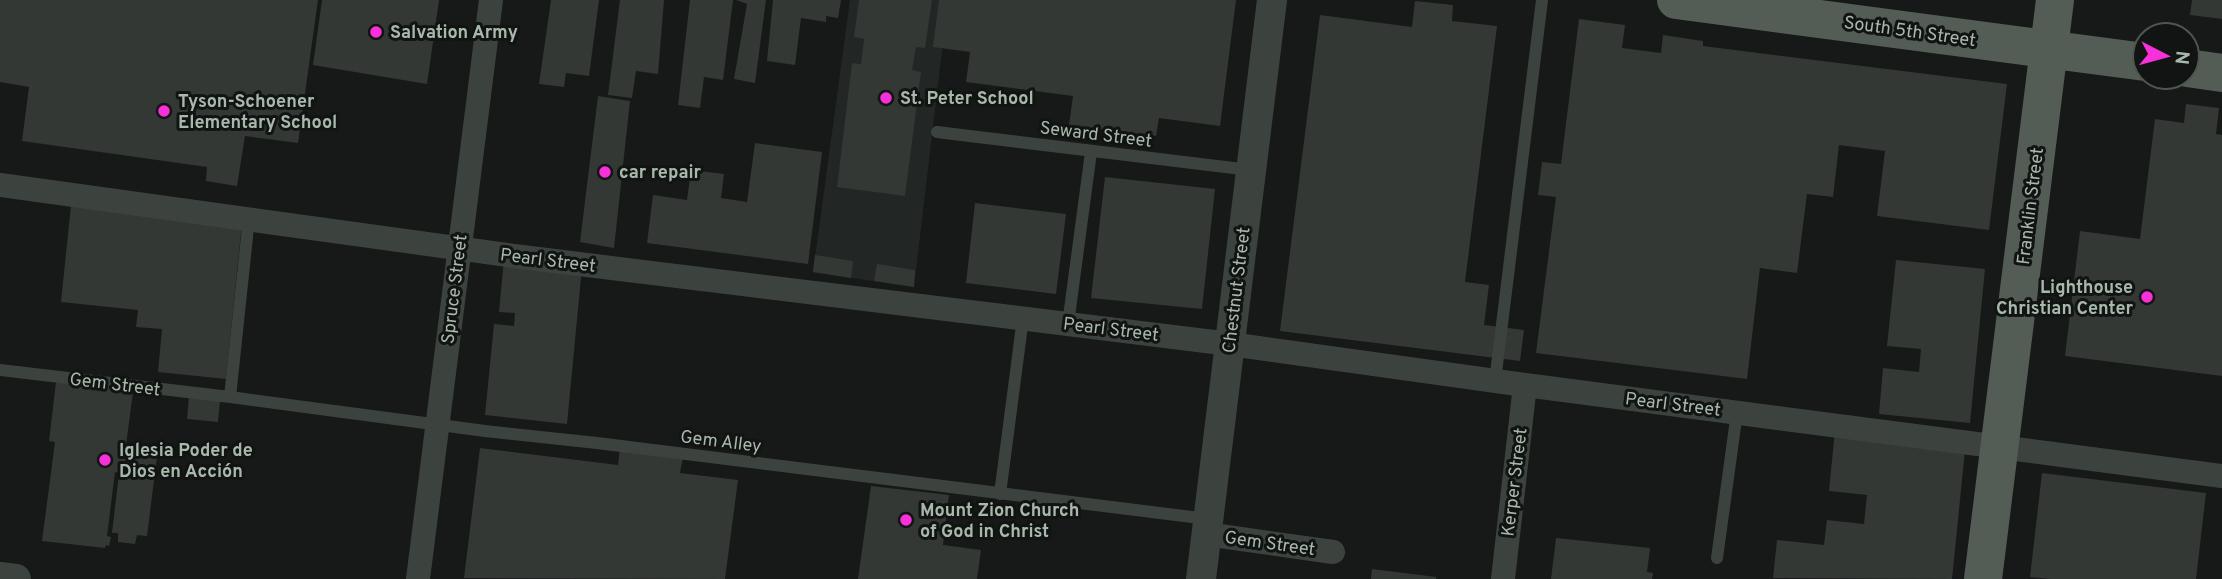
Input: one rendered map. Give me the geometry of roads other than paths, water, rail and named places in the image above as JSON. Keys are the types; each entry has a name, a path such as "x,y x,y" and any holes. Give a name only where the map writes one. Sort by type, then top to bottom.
{"main road":[{"name":"South 5th Street","path":"1676,0 2131,60"},
{"name":"Franklin Street","path":"1983,579 2055,0"},
{"path":"2201,70 2222,73"}],"street":[{"name":"Spruce Street","path":"418,579 491,0"},
{"name":"Chestnut Street","path":"1201,579 1272,0"},
{"name":"Pearl Street","path":"0,185 514,256 1230,344 2222,476"},
{"name":"Kerper Street","path":"1503,579 1525,385"},
{"name":"Gem Street","path":"1207,527 1334,552"},
{"path":"0,577 16,579"}],"lane":[{"path":"1495,381 1542,0"},
{"name":"Seward Street","path":"937,132 1251,170"},
{"path":"1068,324 1091,152"},
{"path":"230,397 249,218"},
{"path":"1000,494 1023,318"},
{"name":"Gem Street","path":"0,370 230,397"},
{"name":"Gem Alley","path":"230,397 1000,494 1207,527"},
{"path":"1717,558 1737,412"}],"place":[{"name":"Salvation Army","path":"376,32"},
{"name":"St. Peter School","path":"886,98"},
{"name":"Tyson-Schoener Elementary School","path":"164,111"},
{"name":"car repair","path":"605,172"},
{"name":"Lighthouse Christian Center","path":"2147,297"},
{"name":"Iglesia Poder de Dios en Acción","path":"105,460"},
{"name":"Mount Zion Church of God in Christ","path":"906,520"}]}
